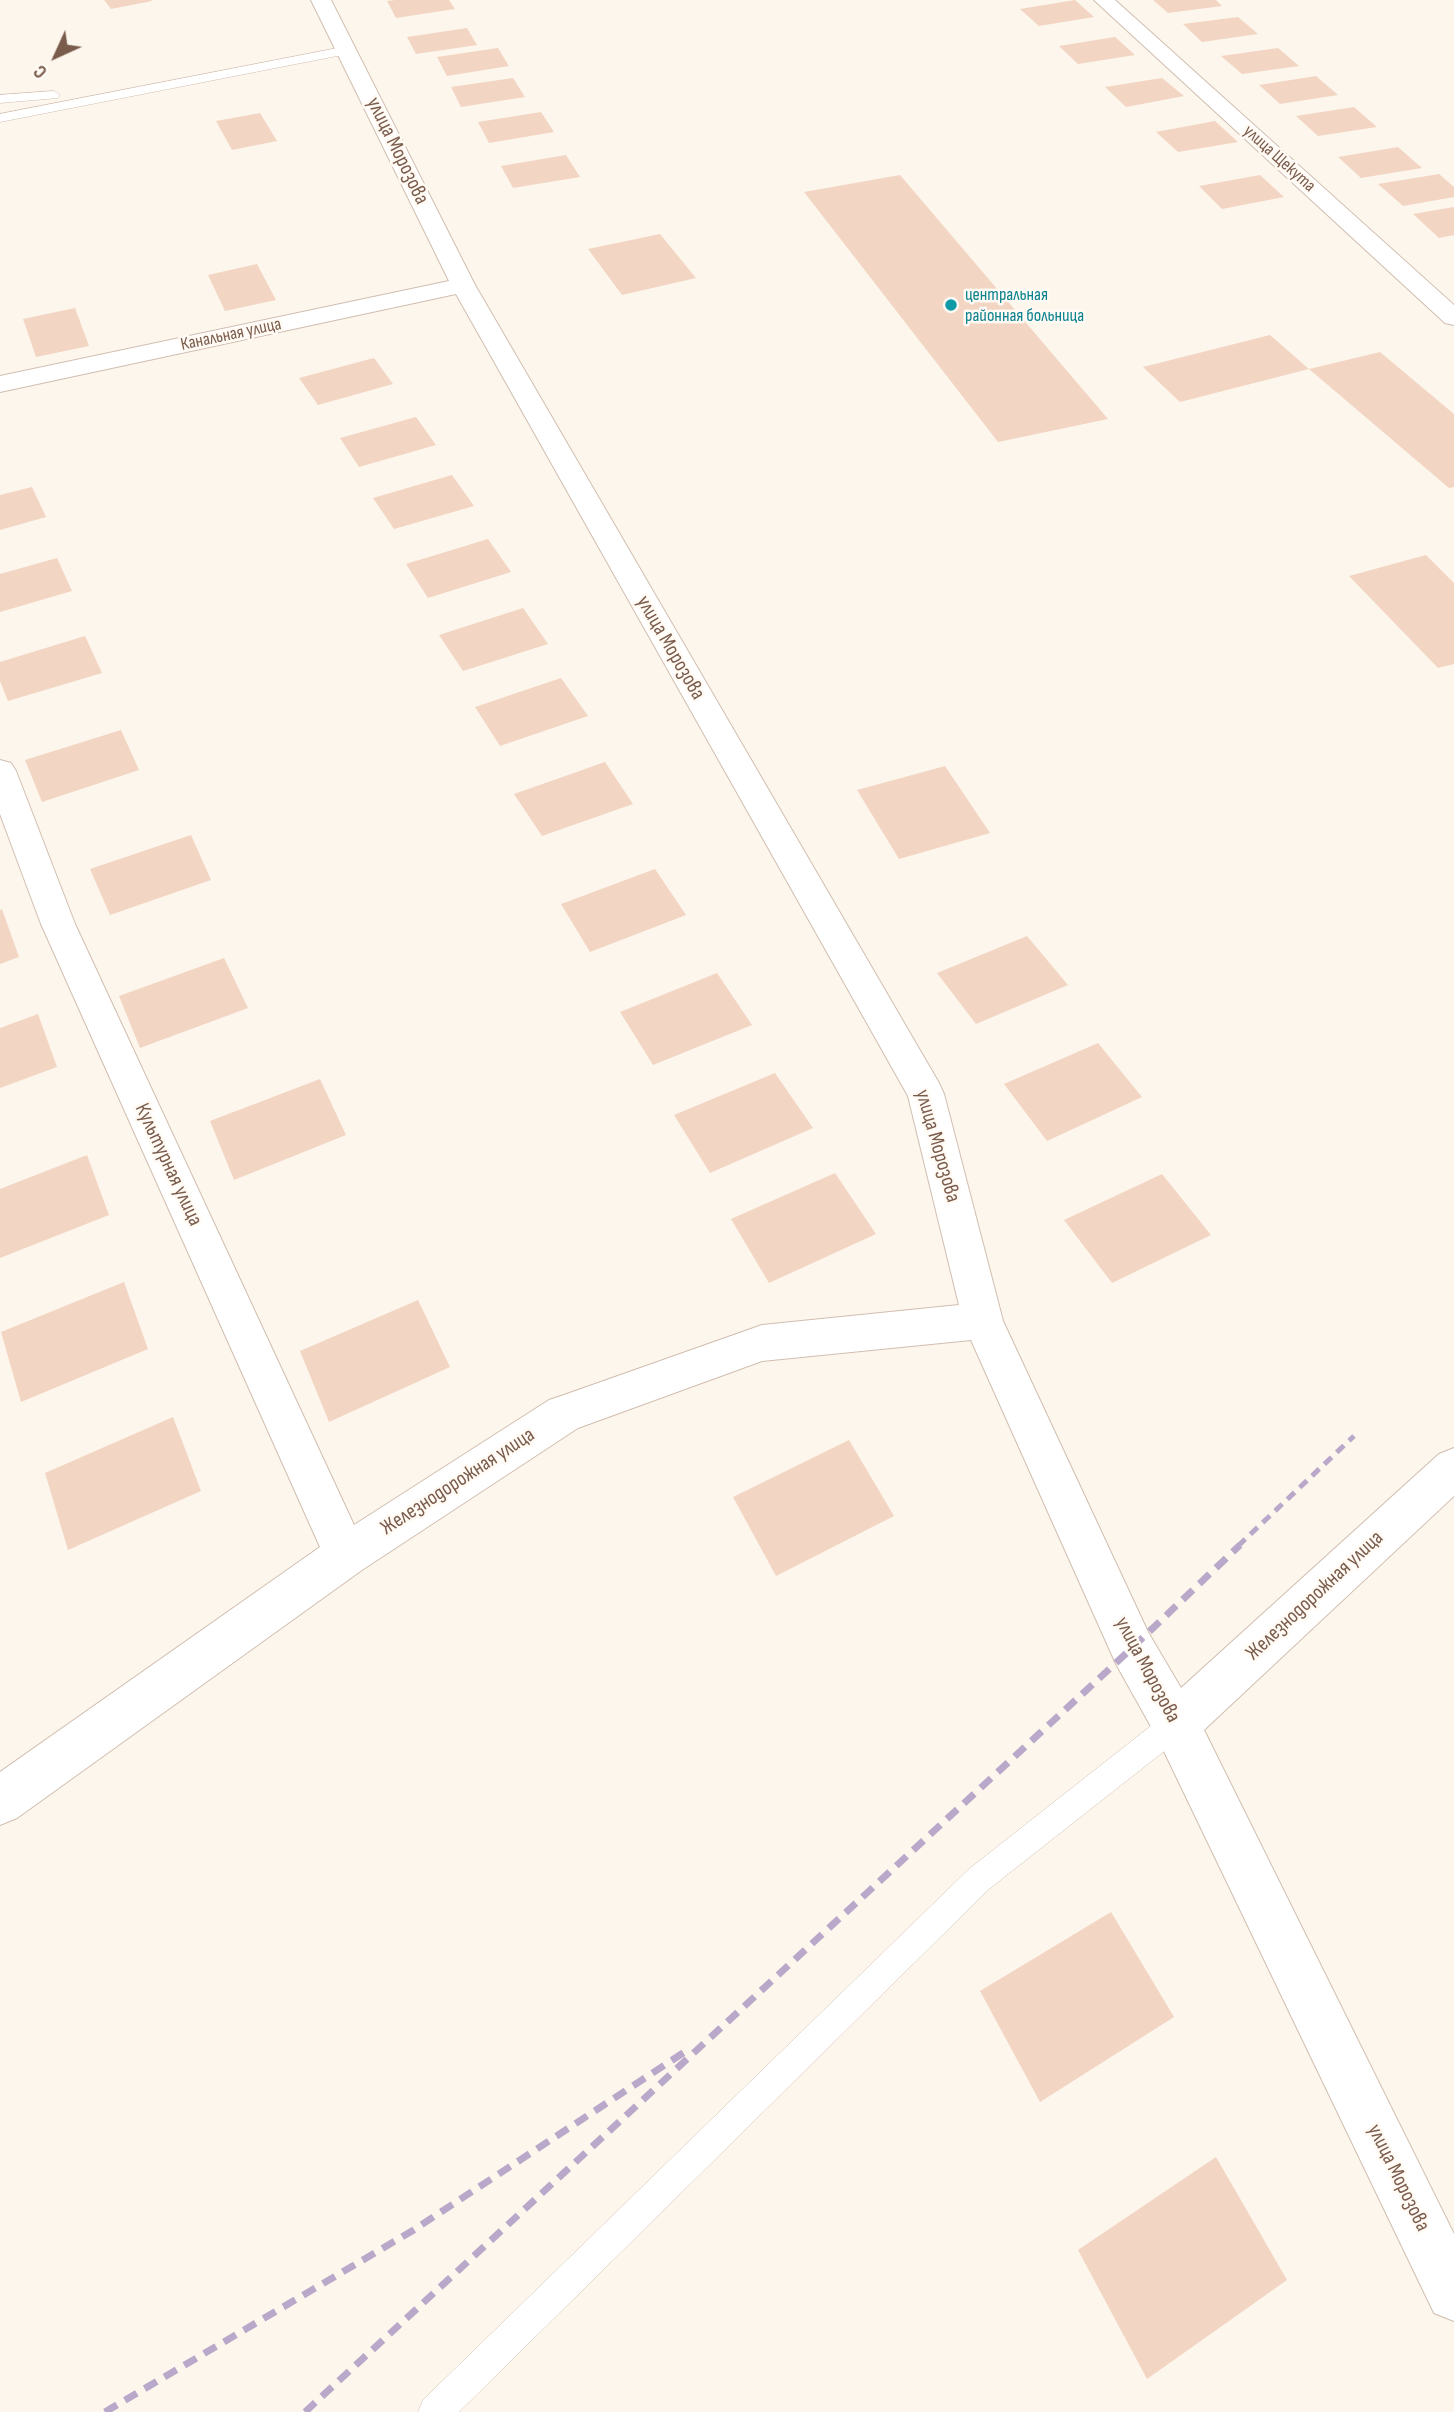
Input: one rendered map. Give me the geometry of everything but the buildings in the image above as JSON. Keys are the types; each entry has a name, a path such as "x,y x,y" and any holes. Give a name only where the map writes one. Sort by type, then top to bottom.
{"street":[{"name":"улица Морозова","path":"321,0 463,285 926,1094 983,1321 1132,1648 1175,1724 1454,2293"},
{"name":"улица Щекута","path":"1104,0 1454,318"},
{"name":"Канальная улица","path":"0,384 463,285"},
{"name":"Культурная улица","path":"0,771 58,924 346,1555"},
{"name":"Железнодорожная улица","path":"0,1801 346,1555 564,1414 762,1343 983,1321"},
{"name":"Железнодорожная улица","path":"1175,1724 1454,1468"}],"lane":[{"path":"0,118 348,50"},
{"path":"0,99 152,88"},
{"path":"435,2412 979,1878 1175,1724"}],"railway":[{"path":"1238,1546 1354,1436"},
{"path":"305,2412 1240,1545"},
{"path":"105,2412 412,2231 686,2051"}],"place":[{"name":"центральная районная больница","path":"951,305"}]}
